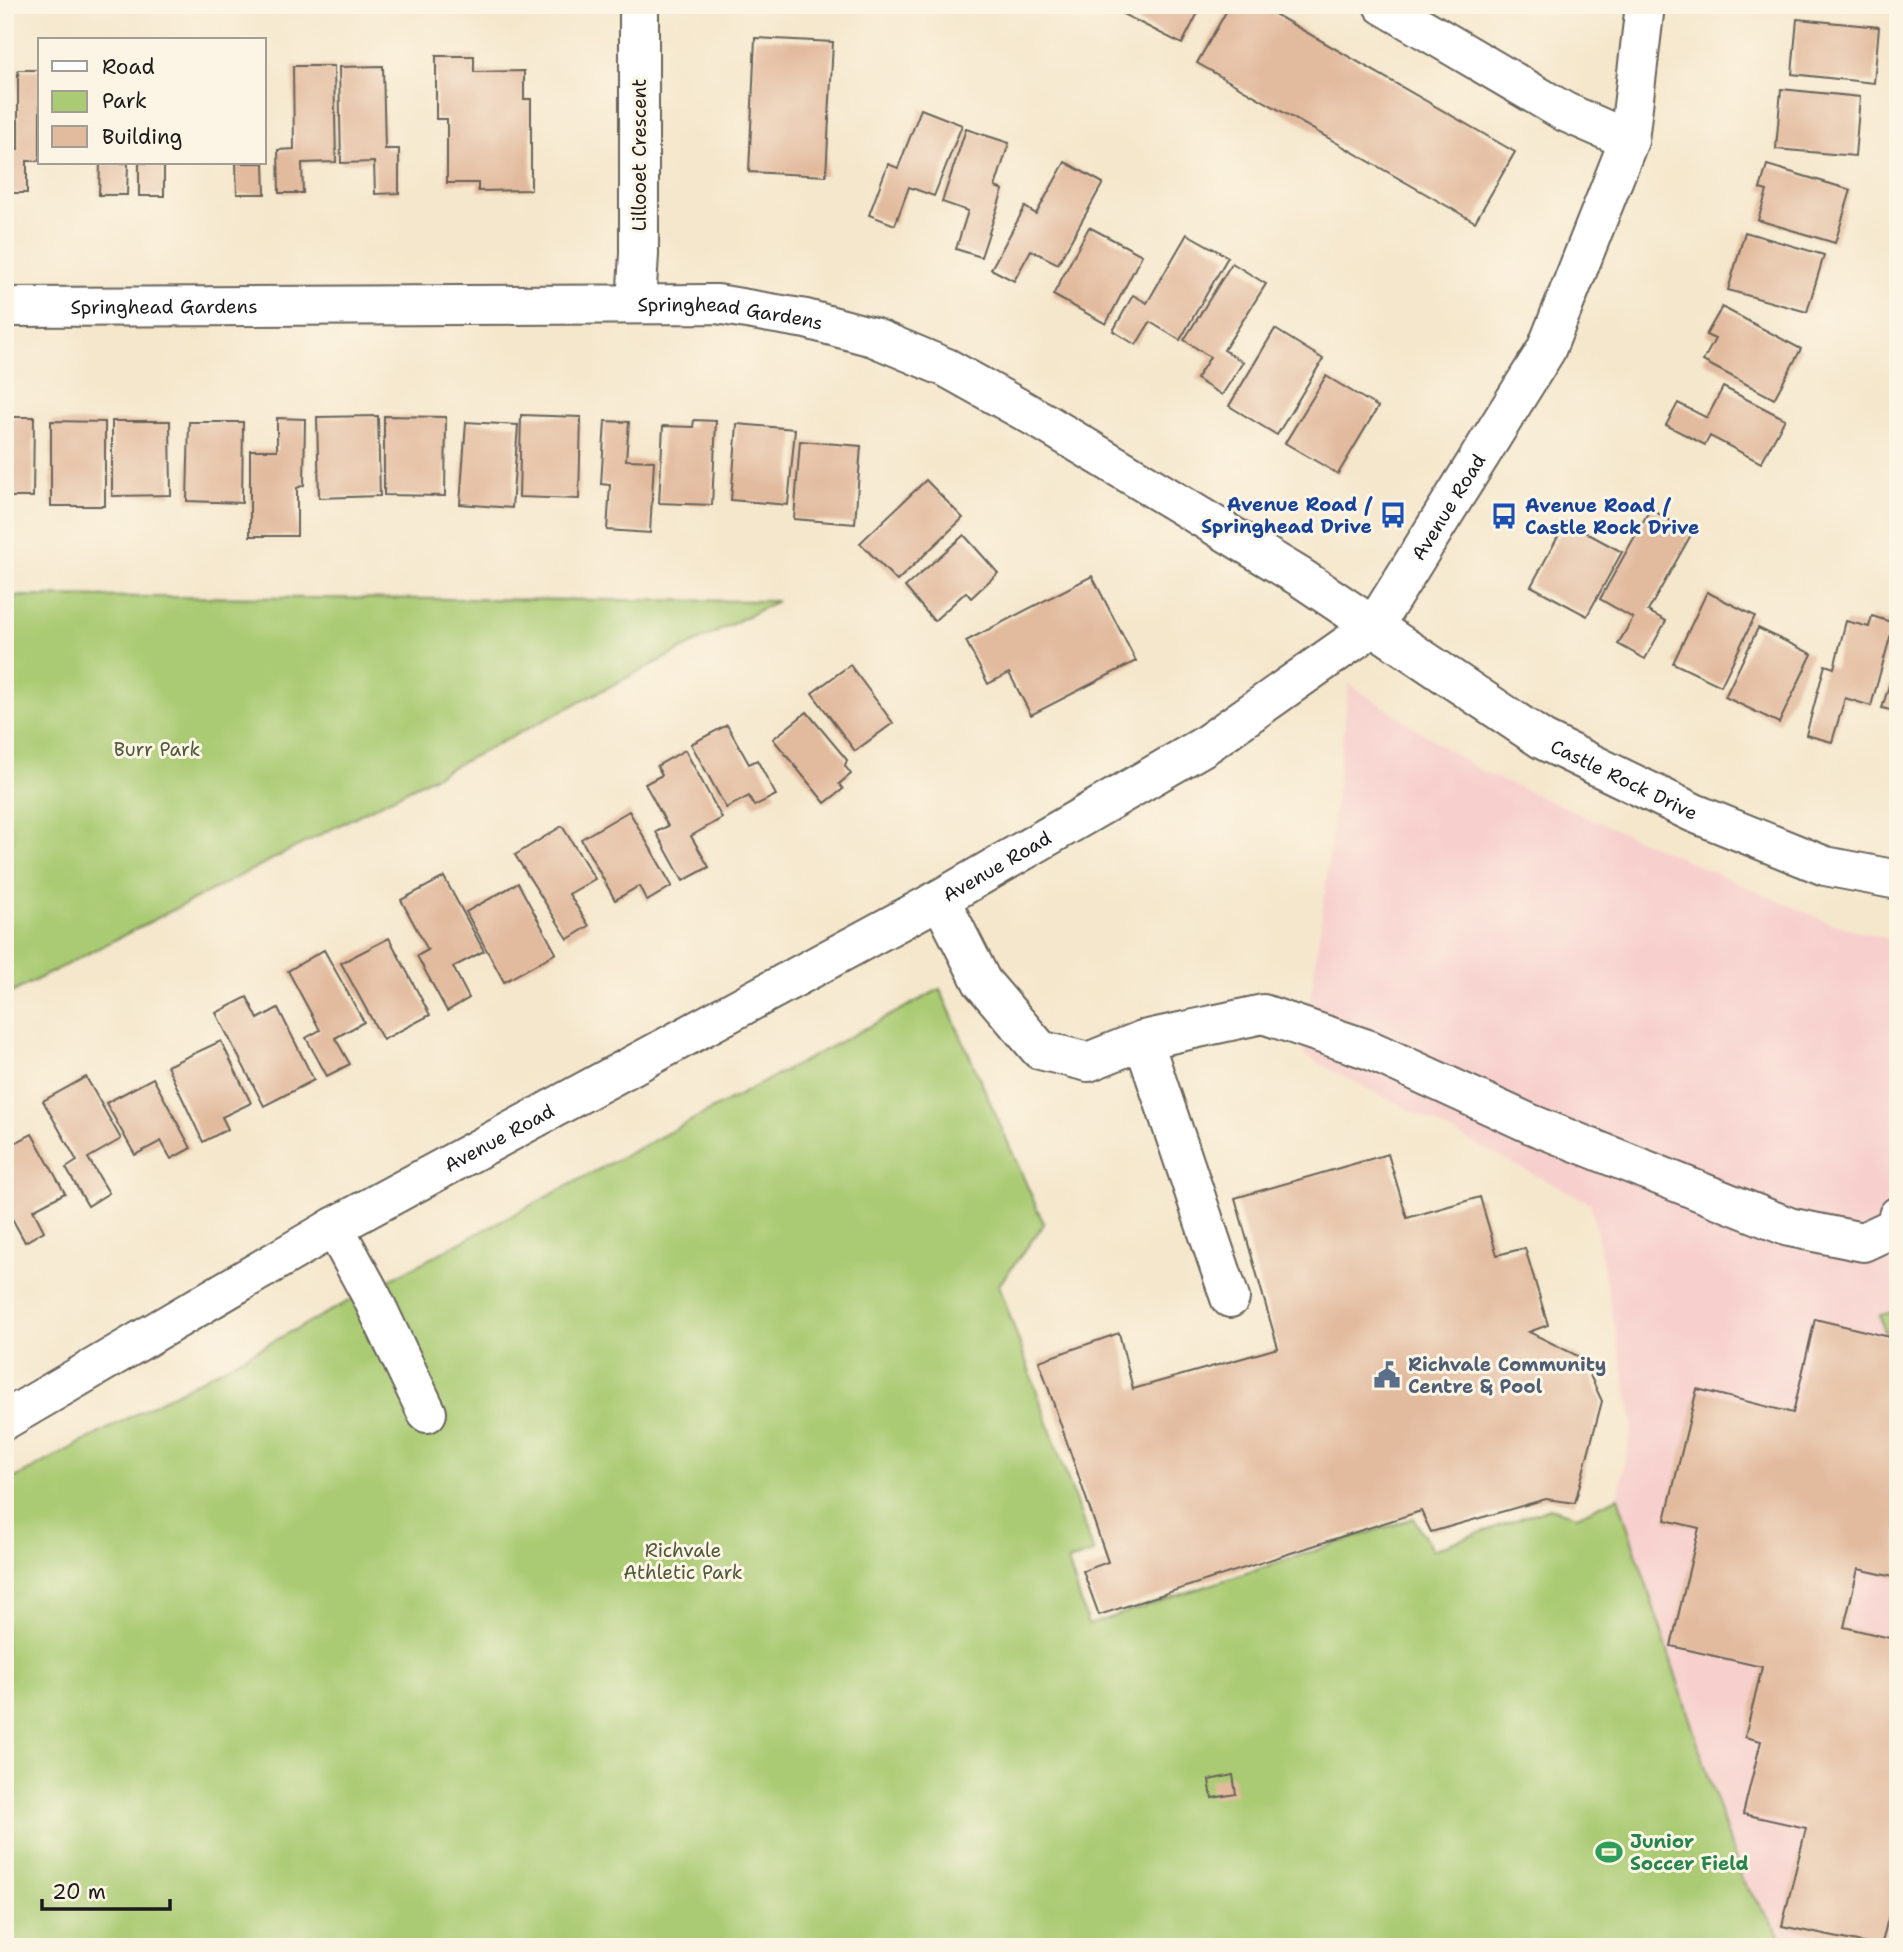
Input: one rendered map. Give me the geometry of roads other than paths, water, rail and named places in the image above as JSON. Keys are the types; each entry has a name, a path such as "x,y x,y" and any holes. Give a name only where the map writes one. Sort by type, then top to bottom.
{"street":[{"name":"Lillooet Crescent","path":"636,304 639,246 639,5"},
{"path":"1383,5 1566,112 1629,140"},
{"name":"Avenue Road","path":"5,1420 334,1227 940,899 1203,746 1374,626 1546,350 1629,140 1645,5"},
{"name":"Springhead Gardens","path":"5,307 718,304 806,319 873,337 947,368 1089,449 1300,577 1374,626"},
{"name":"Castle Rock Drive","path":"1374,626 1410,653 1543,740 1695,813 1825,866 1898,880"},
{"path":"940,899 982,982 1040,1050 1088,1062 1143,1040 1263,1014 1370,1050 1531,1124 1789,1227 1863,1242 1895,1227 1898,1216"},
{"path":"1143,1040 1230,1298"},
{"path":"334,1227 372,1297 427,1413"}],"place":[{"name":"Avenue Road / Springhead Drive","path":"1393,515"},
{"name":"Avenue Road / Castle Rock Drive","path":"1504,516"},
{"name":"Richvale Community Centre & Pool","path":"1387,1375"},
{"name":"Junior Soccer Field","path":"1609,1852"}],"park label":[{"name":"Burr Park","path":"157,749"},
{"name":"Richvale Athletic Park","path":"683,1561"}]}
